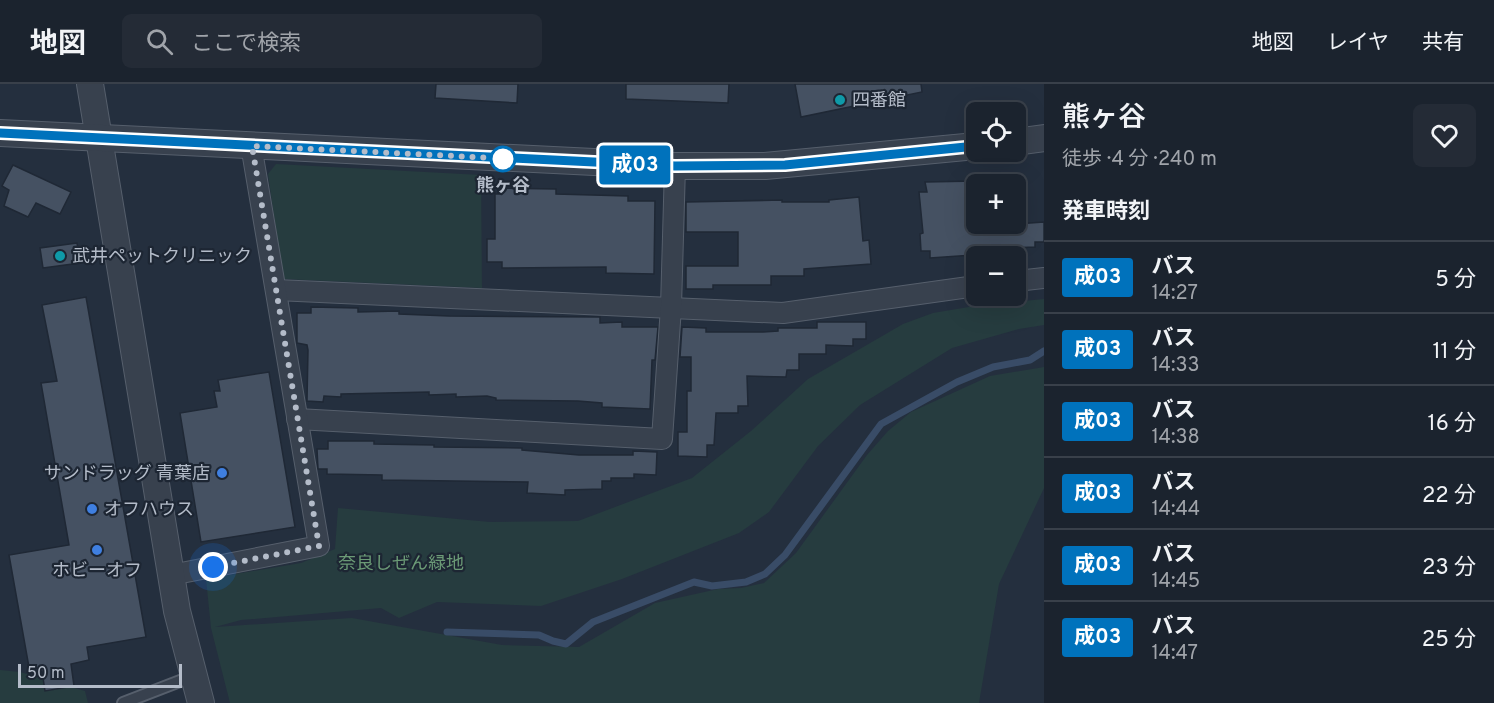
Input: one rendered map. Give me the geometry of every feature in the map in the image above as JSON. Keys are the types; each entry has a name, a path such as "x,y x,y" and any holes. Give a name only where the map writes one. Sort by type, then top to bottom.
{"street":[{"path":"90,84 171,575 201,703"},
{"path":"0,134 675,166 800,164 966,147"},
{"path":"1026,141 1044,138"},
{"path":"171,575 319,546 252,146"},
{"path":"297,419 662,439 671,307 675,166"},
{"path":"1026,280 1044,278"},
{"path":"276,290 783,313 966,287"}],"lane":[{"path":"123,703 193,676"}],"green space":[{"path":"276,164 481,175 482,288 283,279 268,174"},
{"name":"奈良しぜん緑地","path":"1044,299 1044,325 1019,329 952,348 860,405 818,446 769,512 739,533 622,579 541,606 437,602 399,618 381,608 241,620 215,627 352,618 502,645 579,647 655,603 718,589 741,588 764,583 796,553 867,455 888,431 911,412 990,376 1044,367 1044,488 999,584 979,703 230,703 211,628 206,579 301,563 335,549 338,508 490,522 578,521 692,478 751,431 808,379 903,324 933,313 975,306 1026,306 1026,301"},
{"path":"0,670 20,672 85,691 88,703 0,703"}],"building":[{"path":"436,84 518,84 517,103 435,98"},
{"path":"626,84 729,84 728,103 626,99"},
{"name":"四番館","path":"795,84 921,84 922,92 801,117"},
{"path":"13,165 71,192 60,214 36,203 28,217 4,206 9,190 2,186"},
{"path":"966,181 966,234 1026,234 1026,223 1044,222 1044,242 1035,242 1035,247 966,246 966,256 930,258 930,251 921,251 920,234 923,233 919,192 927,192 925,182"},
{"path":"499,188 556,189 556,194 628,196 628,201 655,201 654,274 606,273 606,267 502,268 502,262 487,262 487,239 495,239 495,194 499,194"},
{"path":"859,197 863,241 869,240 871,264 804,269 804,276 771,276 771,285 713,285 713,289 686,289 686,266 738,266 738,232 686,232 686,202 782,200 782,202 829,202 829,200"},
{"name":"武井ペットクリニック","path":"77,243 80,263 43,268 40,248"},
{"path":"86,297 146,637 87,647 89,660 71,664 74,686 45,691 42,671 30,673 9,555 69,545 41,383 57,381 42,305"},
{"path":"311,307 358,308 358,312 399,311 399,314 449,316 600,317 600,323 622,322 622,327 658,327 655,360 652,360 650,409 602,407 602,403 578,401 496,400 496,398 487,396 429,395 429,392 341,394 341,397 324,396 323,402 307,401 308,350 307,345 297,343 297,313 311,313"},
{"path":"817,322 866,322 866,339 853,339 853,346 826,345 826,354 799,354 799,370 787,370 786,377 747,376 748,406 738,406 738,413 716,413 714,445 707,445 707,457 678,456 678,432 687,432 687,391 691,391 691,357 680,357 682,327 706,328 706,332 763,332 778,331 778,328 817,328"},
{"path":"269,372 295,527 201,542 180,413 217,407 214,391 220,391 218,380"},
{"path":"328,441 374,441 374,444 434,445 434,447 522,448 522,450 579,455 633,455 633,451 657,452 656,475 634,474 634,478 611,478 611,481 602,481 602,489 565,490 565,495 527,493 528,482 382,480 382,475 327,474 327,469 318,469 317,449 328,449"}],"waterway":[{"path":"447,632 539,635 566,644 593,622 694,582 712,586 746,582 765,574 785,555 881,424 957,382 993,367 1030,360 1044,351"}],"bus line":[{"name":"成03","path":"0,133 675,166 785,165 966,147"}],"place":[{"name":"四番館","path":"840,100"},
{"name":"熊ヶ谷","path":"503,159"},
{"name":"武井ペットクリニック","path":"60,256"},
{"name":"サンドラッグ 青葉店","path":"222,473"},
{"name":"オフハウス","path":"92,509"},
{"name":"ホビーオフ","path":"97,550"}],"route":[{"path":"213,567 319,546 252,146 514,159 503,159"}]}
